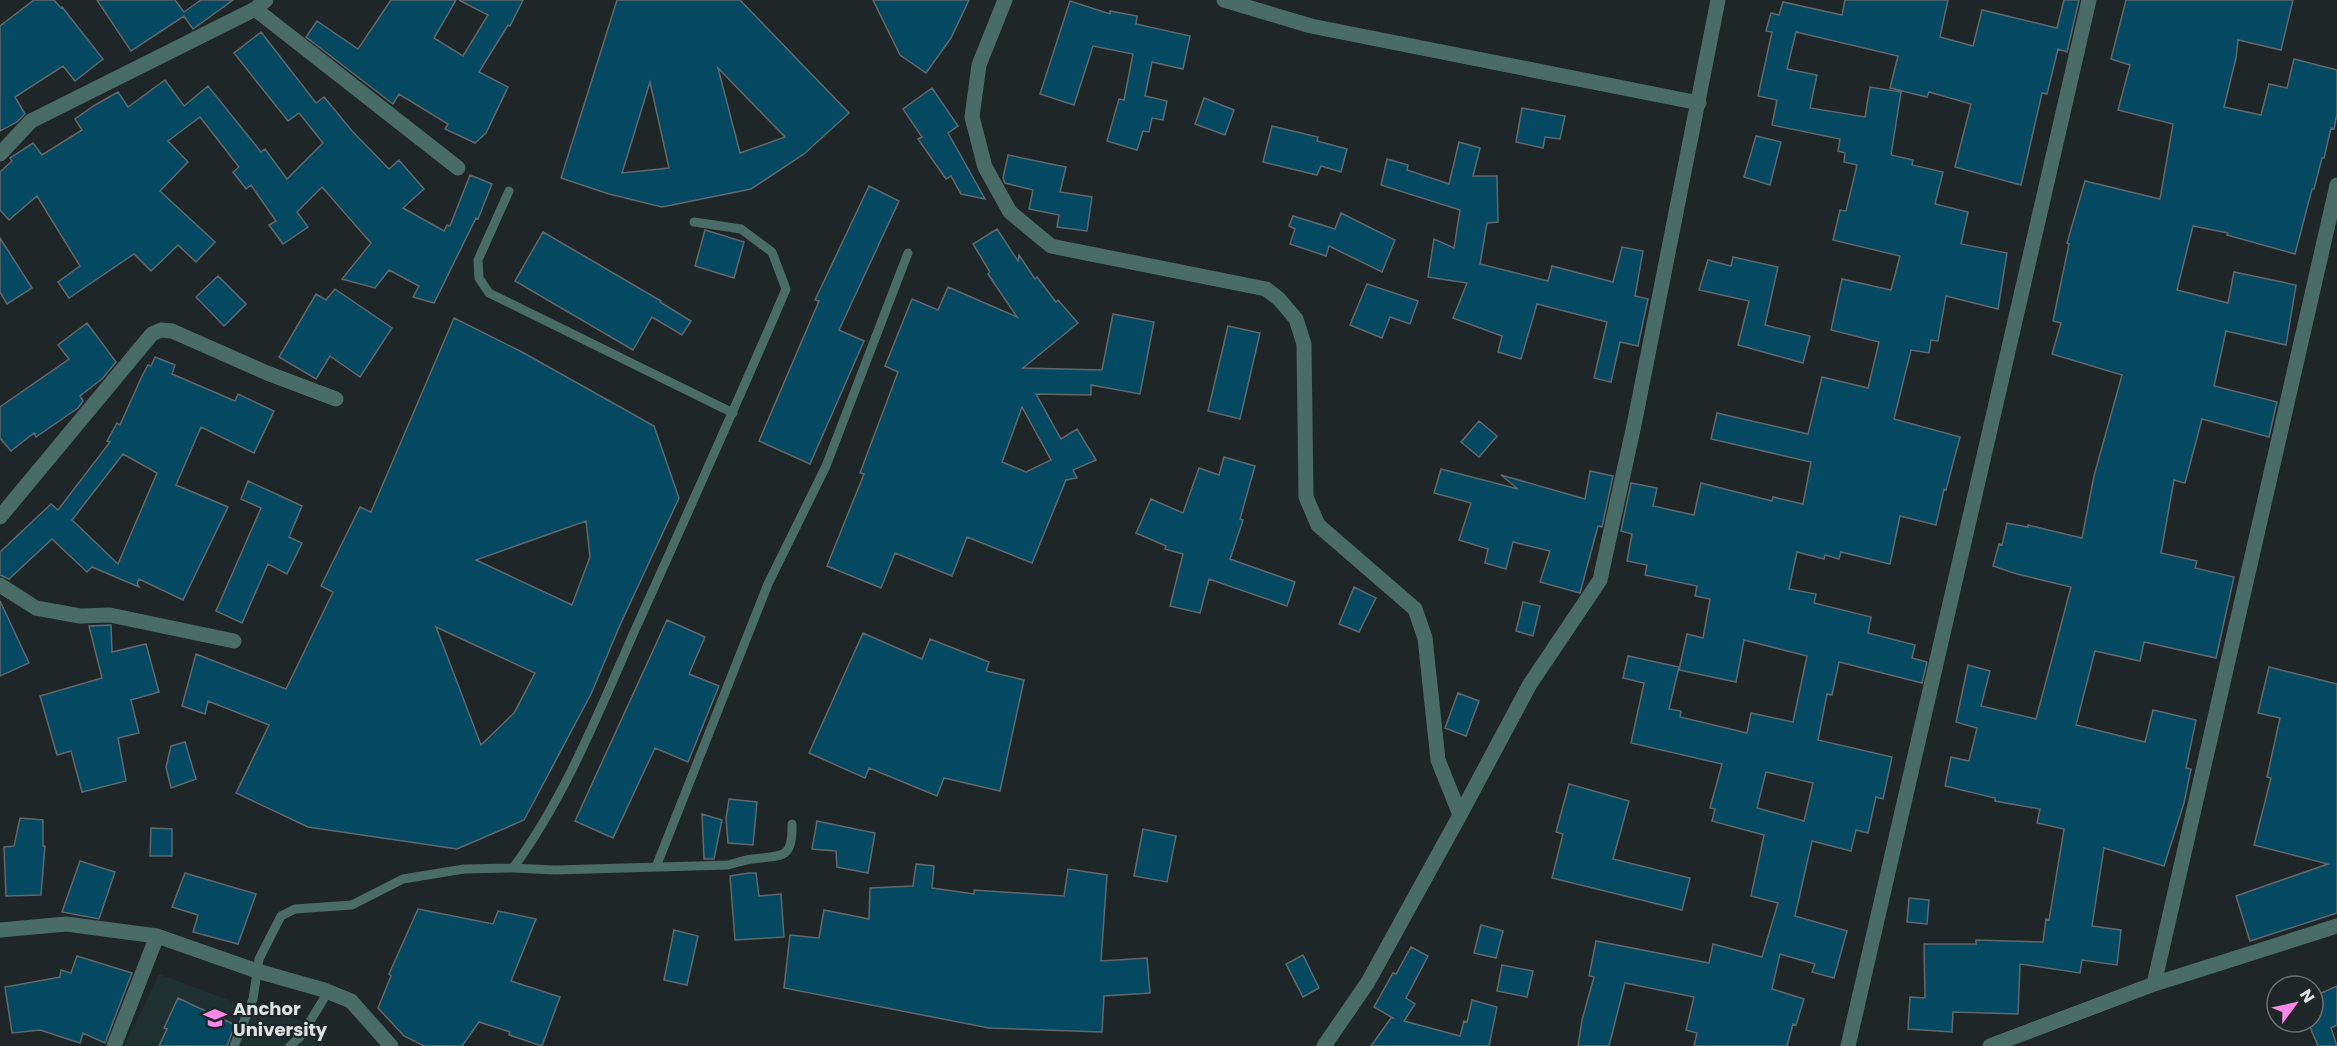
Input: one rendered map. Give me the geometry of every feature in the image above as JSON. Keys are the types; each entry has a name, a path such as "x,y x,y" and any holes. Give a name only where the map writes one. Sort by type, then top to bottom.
{"street":[{"path":"1005,0 979,65 972,117 985,167 1010,212 1050,246 1266,289 1279,299 1296,319 1304,344 1306,497 1318,525 1415,609 1425,639 1438,760 1460,815"},
{"path":"1224,0 1311,27 1699,103"},
{"path":"1324,1046 1368,982 1530,684 1600,580 1634,425 1718,0"},
{"path":"1848,1046 2089,0"},
{"path":"0,154 32,121 260,4 458,168"},
{"path":"2154,984 2337,184"},
{"path":"0,517 152,334 161,330 172,331 267,373 336,399"},
{"path":"0,585 36,608 80,616 110,615 234,641"},
{"path":"0,930 66,924 157,936 351,1001 386,1043"},
{"path":"1990,1046 2154,984 2337,926"},
{"path":"114,1046 157,936"}],"lane":[{"path":"509,191 478,260 479,278 489,293 733,413"},
{"path":"513,868 532,843 576,764 786,289 772,252 741,229 694,222"},
{"path":"656,867 768,584 826,466 908,253"},
{"path":"234,1046 253,999 259,958 281,916 295,909 352,905 403,879 464,869 555,870 728,865 752,859 776,858 786,851 792,842 792,824"},
{"path":"290,1046 301,1036 328,992"}],"shaded area":[{"name":"Anchor University","path":"159,974 256,1010 329,1027 323,1046 124,1046"}],"building":[{"path":"34,0 54,0 103,59 75,81 63,66 15,97 25,114 17,122 0,131 0,26"},
{"path":"97,0 175,0 184,12 201,0 233,0 193,29 184,16 131,51"},
{"path":"391,0 456,0 434,38 463,56 488,15 459,0 523,0 510,26 508,25 479,72 508,87 486,133 475,143 445,129 448,124 399,94 393,104 306,37 317,21 358,49"},
{"path":"617,0 740,0 849,113 804,154 751,189 662,207 609,194 561,178","holes":["718,68 785,137 740,153","650,82 669,168 622,173"]},
{"path":"873,0 969,0 951,38 926,73 900,55"},
{"path":"1845,0 1948,0 1940,37 1973,46 1982,10 2057,28 2064,0 2079,0 2067,52 2058,49 2047,94 2042,93 2021,185 1955,167 1971,104 1929,92 1927,97 1890,88 1898,56 1796,32 1787,69 1817,75 1810,108 1865,117 1870,87 1901,92 1891,155 1913,160 1912,165 1943,172 1935,204 1968,212 1961,244 2007,253 1998,309 1946,296 1938,341 1931,340 1929,353 1911,350 1894,419 1960,437 1936,525 1900,516 1890,564 1841,552 1839,559 1825,555 1824,559 1797,552 1789,589 1816,594 1814,603 1871,617 1868,633 1915,645 1912,658 1927,662 1922,683 1839,662 1832,695 1827,694 1818,740 1892,757 1883,799 1876,797 1868,833 1856,830 1851,851 1812,841 1795,916 1847,931 1834,978 1812,972 1815,964 1780,954 1772,989 1804,999 1796,1025 1793,1024 1787,1046 1694,1046 1697,1033 1686,1030 1694,997 1625,983 1609,1046 1578,1046 1582,1020 1594,977 1589,976 1596,941 1709,963 1713,944 1762,957 1778,903 1751,896 1764,835 1712,821 1715,809 1710,808 1722,764 1631,743 1644,683 1623,678 1628,656 1679,667 1669,709 1681,711 1680,717 1747,733 1751,713 1793,722 1807,656 1744,640 1736,682 1679,670 1687,634 1703,638 1710,599 1695,596 1697,586 1645,575 1647,565 1627,561 1632,534 1621,531 1631,483 1657,488 1653,506 1694,515 1701,483 1772,501 1773,497 1803,504 1811,462 1711,439 1717,413 1808,434 1822,377 1868,388 1879,342 1831,330 1842,279 1891,290 1900,256 1833,240 1840,210 1846,211 1857,165 1844,162 1845,153 1838,151 1840,139 1772,125 1777,100 1758,96 1772,32 1766,31 1771,13 1779,15 1783,2 1842,15","holes":["1766,772 1813,783 1804,821 1757,808"]},
{"path":"2126,0 2293,0 2281,50 2238,40 2224,107 2261,115 2269,84 2287,88 2294,59 2337,70 2337,114 2334,129 2331,128 2295,254 2227,235 2228,233 2193,226 2177,290 2228,303 2234,272 2296,285 2286,345 2226,331 2214,386 2277,402 2269,437 2202,419 2185,483 2174,480 2161,553 2197,561 2195,568 2234,577 2216,658 2144,642 2140,661 2095,651 2076,725 2145,742 2153,710 2196,720 2186,768 2191,769 2184,803 2164,866 2104,848 2092,926 2121,930 2117,965 2082,960 2080,973 2020,964 2018,1014 1953,1012 1952,1032 1908,1029 1910,997 1925,998 1924,944 1976,944 1976,940 2043,942 2046,919 2049,920 2064,829 2037,823 2040,809 1995,801 1995,798 1945,786 1951,757 1969,761 1977,728 1956,722 1968,665 1990,671 1981,706 2036,719 2071,587 1993,566 1999,544 2002,545 2007,523 2028,527 2028,525 2082,538 2094,476 2122,375 2052,354 2061,323 2053,321 2069,244 2067,243 2085,181 2160,199 2173,124 2118,110 2130,65 2111,59"},
{"path":"1070,1 1110,14 1110,11 1137,16 1136,24 1190,36 1183,69 1152,62 1145,96 1167,101 1163,120 1152,118 1149,132 1143,131 1137,150 1107,141 1119,99 1124,100 1133,54 1093,46 1074,105 1040,94"},
{"path":"261,32 316,103 324,97 353,132 389,169 399,160 424,189 403,208 444,231 447,225 450,226 470,175 492,184 478,219 476,218 434,303 413,297 419,286 389,270 375,288 342,279 371,243 322,187 297,212 308,227 283,244 269,225 276,221 251,185 246,189 233,172 239,167 200,117 168,141 188,162 160,191 215,242 196,262 178,245 151,271 134,254 69,298 58,282 80,266 37,196 9,220 0,210 0,172 12,161 10,158 33,143 42,155 82,130 75,119 95,105 118,92 128,107 165,80 184,106 208,86 261,152 265,149 287,179 323,143 299,113 288,121 234,53"},
{"path":"932,88 958,126 948,133 985,199 961,194 951,176 946,179 918,139 922,137 903,109"},
{"path":"1204,98 1234,110 1225,135 1195,124"},
{"path":"1522,108 1565,116 1560,139 1545,137 1543,148 1516,142"},
{"path":"1272,126 1318,137 1317,141 1347,149 1341,172 1321,166 1317,175 1263,162"},
{"path":"1756,136 1781,142 1770,185 1744,177"},
{"path":"1459,142 1480,148 1473,176 1497,176 1498,222 1487,223 1480,264 1548,281 1552,266 1613,282 1622,247 1643,251 1635,296 1648,299 1638,346 1620,342 1611,382 1594,378 1607,322 1537,304 1521,359 1498,352 1502,336 1453,318 1467,283 1428,277 1434,239 1454,248 1460,210 1381,185 1387,159 1408,165 1407,170 1449,184"},
{"path":"1008,155 1066,167 1060,192 1092,197 1087,231 1057,227 1059,215 1029,209 1033,190 1005,183 1003,178"},
{"path":"869,186 899,201 839,330 864,341 810,464 759,441 819,301 815,300"},
{"path":"1341,213 1395,240 1382,272 1329,246 1326,256 1290,244 1295,229 1289,226 1293,216 1335,229"},
{"path":"997,229 1018,261 1019,255 1035,279 1037,277 1056,302 1058,300 1078,323 1023,368 1102,370 1113,314 1154,322 1140,394 1091,385 1091,395 1036,394 1061,439 1077,429 1096,460 1073,470 1077,478 1066,480 1032,563 967,537 952,576 895,553 881,588 827,566 864,474 860,473 898,372 885,366 912,299 938,310 948,287 1017,317 988,274 990,272 973,244","holes":["1022,407 1051,460 1026,472 1002,462"]},
{"path":"705,230 744,242 734,278 695,266"},
{"path":"543,232 691,321 682,335 652,317 633,350 515,281"},
{"path":"0,238 32,288 7,304 0,292"},
{"path":"1733,257 1778,267 1765,325 1810,336 1803,363 1738,345 1749,301 1699,290 1708,260 1731,266"},
{"path":"218,276 246,304 224,326 196,297"},
{"path":"1367,284 1418,301 1410,324 1390,317 1382,338 1350,325"},
{"path":"335,289 392,328 360,377 330,356 316,379 279,357 316,294 326,300"},
{"path":"454,318 522,352 654,426 679,498 620,625 591,694 524,820 457,849 308,827 236,793 269,725 208,701 205,714 182,706 196,654 286,689 333,592 321,586 360,507 371,512","holes":["586,521 590,557 572,605 476,560","436,627 535,673 514,713 481,745"]},
{"path":"87,323 116,362 103,378 80,396 83,401 78,408 36,437 34,433 11,451 0,438 0,407 69,359 58,345"},
{"path":"1228,326 1260,333 1240,419 1208,411"},
{"path":"155,357 175,365 172,374 235,401 238,394 274,411 254,453 201,427 176,485 228,507 183,600 139,579 137,583 139,587 92,567 87,572 52,539 9,579 0,575 0,552 51,504 58,510 110,442 107,441 117,423 120,425 142,376 148,365 151,366","holes":["123,454 157,473 118,564 72,520"]},
{"path":"1479,421 1497,436 1479,457 1461,442"},
{"path":"1224,457 1255,466 1240,519 1243,520 1230,559 1295,582 1287,606 1209,579 1200,613 1170,606 1183,554 1165,549 1166,546 1136,533 1151,499 1183,513 1199,468 1219,475"},
{"path":"1441,469 1518,489 1501,475 1585,499 1590,471 1613,476 1602,527 1598,526 1580,593 1540,582 1550,551 1513,542 1506,569 1485,563 1488,549 1459,540 1471,503 1434,493"},
{"path":"248,481 302,506 289,537 302,543 287,574 268,564 242,623 216,611 261,508 241,499"},
{"path":"1354,587 1376,598 1359,632 1339,624"},
{"path":"0,601 29,663 0,676"},
{"path":"1523,602 1540,606 1533,636 1516,631"},
{"path":"667,620 705,637 689,674 719,686 688,762 655,748 613,838 575,821"},
{"path":"111,625 112,652 146,644 159,692 131,700 139,733 118,738 126,781 82,792 71,751 57,755 40,696 102,678 89,626"},
{"path":"863,633 922,659 930,639 989,662 986,671 1024,680 1000,791 944,778 937,796 869,768 865,778 809,753"},
{"path":"2269,667 2337,684 2337,913 2250,941 2236,896 2328,864 2254,845 2271,778 2267,777 2280,718 2258,713"},
{"path":"1458,693 1479,701 1466,736 1445,728"},
{"path":"185,742 196,779 171,788 166,767 171,746"},
{"path":"1569,784 1629,801 1613,859 1690,878 1682,910 1552,878 1563,834 1556,832"},
{"path":"729,799 757,802 753,845 728,843 726,819"},
{"path":"702,814 722,820 714,859 704,859"},
{"path":"20,818 43,820 43,846 45,846 41,895 6,896 4,847 14,846"},
{"path":"817,821 875,833 868,873 837,867 836,851 812,849"},
{"path":"151,828 172,829 172,856 150,856"},
{"path":"1143,829 1176,836 1167,882 1134,876"},
{"path":"80,861 115,872 99,919 62,912"},
{"path":"916,864 934,866 932,888 974,894 974,890 1064,896 1068,869 1107,875 1101,961 1147,958 1150,993 1104,996 1102,1032 989,1028 784,988 790,935 819,938 824,910 869,919 870,888 913,886"},
{"path":"185,873 256,894 238,944 193,932 198,915 172,907"},
{"path":"756,873 759,896 781,894 784,937 735,940 730,876"},
{"path":"1909,898 1929,900 1927,924 1907,922"},
{"path":"418,909 493,924 498,911 536,919 511,981 560,997 542,1046 479,1022 462,1046 424,1046 404,1036 378,1008 391,976 389,974"},
{"path":"1481,925 1503,931 1496,958 1474,953"},
{"path":"674,930 698,936 687,985 664,980"},
{"path":"1411,947 1428,956 1406,998 1415,1004 1404,1021 1460,1036 1464,1021 1467,1022 1472,1000 1497,1007 1489,1046 1371,1046 1393,1018 1374,1007"},
{"path":"1303,955 1319,988 1303,997 1286,964"},
{"path":"77,956 132,973 105,1043 83,1033 80,1043 40,1030 12,1033 5,987 60,977 61,970 71,973"},
{"path":"1502,965 1533,971 1527,997 1497,991"},
{"path":"2337,986 2337,1025 2331,1028 2337,1046 2318,1046 2313,1034 2325,1034 2325,991"},
{"path":"178,998 235,1025 227,1046 159,1046 167,1029 164,1028"}],"place":[{"name":"Anchor University","path":"215,1018"}]}
